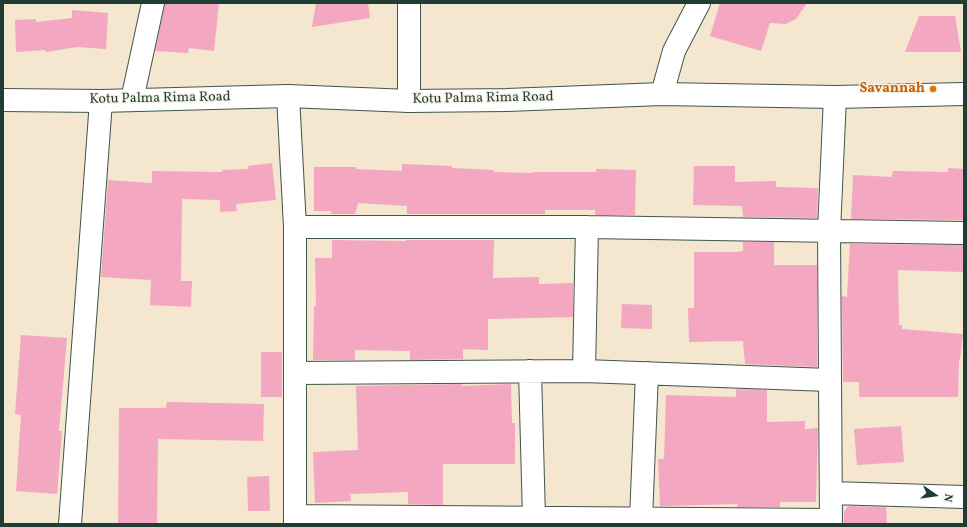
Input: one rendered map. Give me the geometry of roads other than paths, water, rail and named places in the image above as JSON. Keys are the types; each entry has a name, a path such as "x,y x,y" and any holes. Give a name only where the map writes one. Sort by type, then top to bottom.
{"street":[{"path":"132,100 153,3"},
{"path":"409,3 409,101"},
{"path":"662,94 674,51 699,3"},
{"name":"Kotu Palma Rima Road","path":"3,100 101,101 288,96 409,101 507,100 662,94 835,97 964,94"},
{"path":"288,96 295,227 295,520 534,518 590,521 642,519 831,522 829,231 835,97"},
{"path":"70,524 101,101"},
{"path":"295,227 587,227 964,233"},
{"path":"584,371 587,227"},
{"path":"530,371 534,518"},
{"path":"295,373 584,371 829,380"},
{"path":"642,519 647,373"},
{"path":"831,493 964,497"}],"place":[{"name":"Savannah","path":"933,89"}]}
